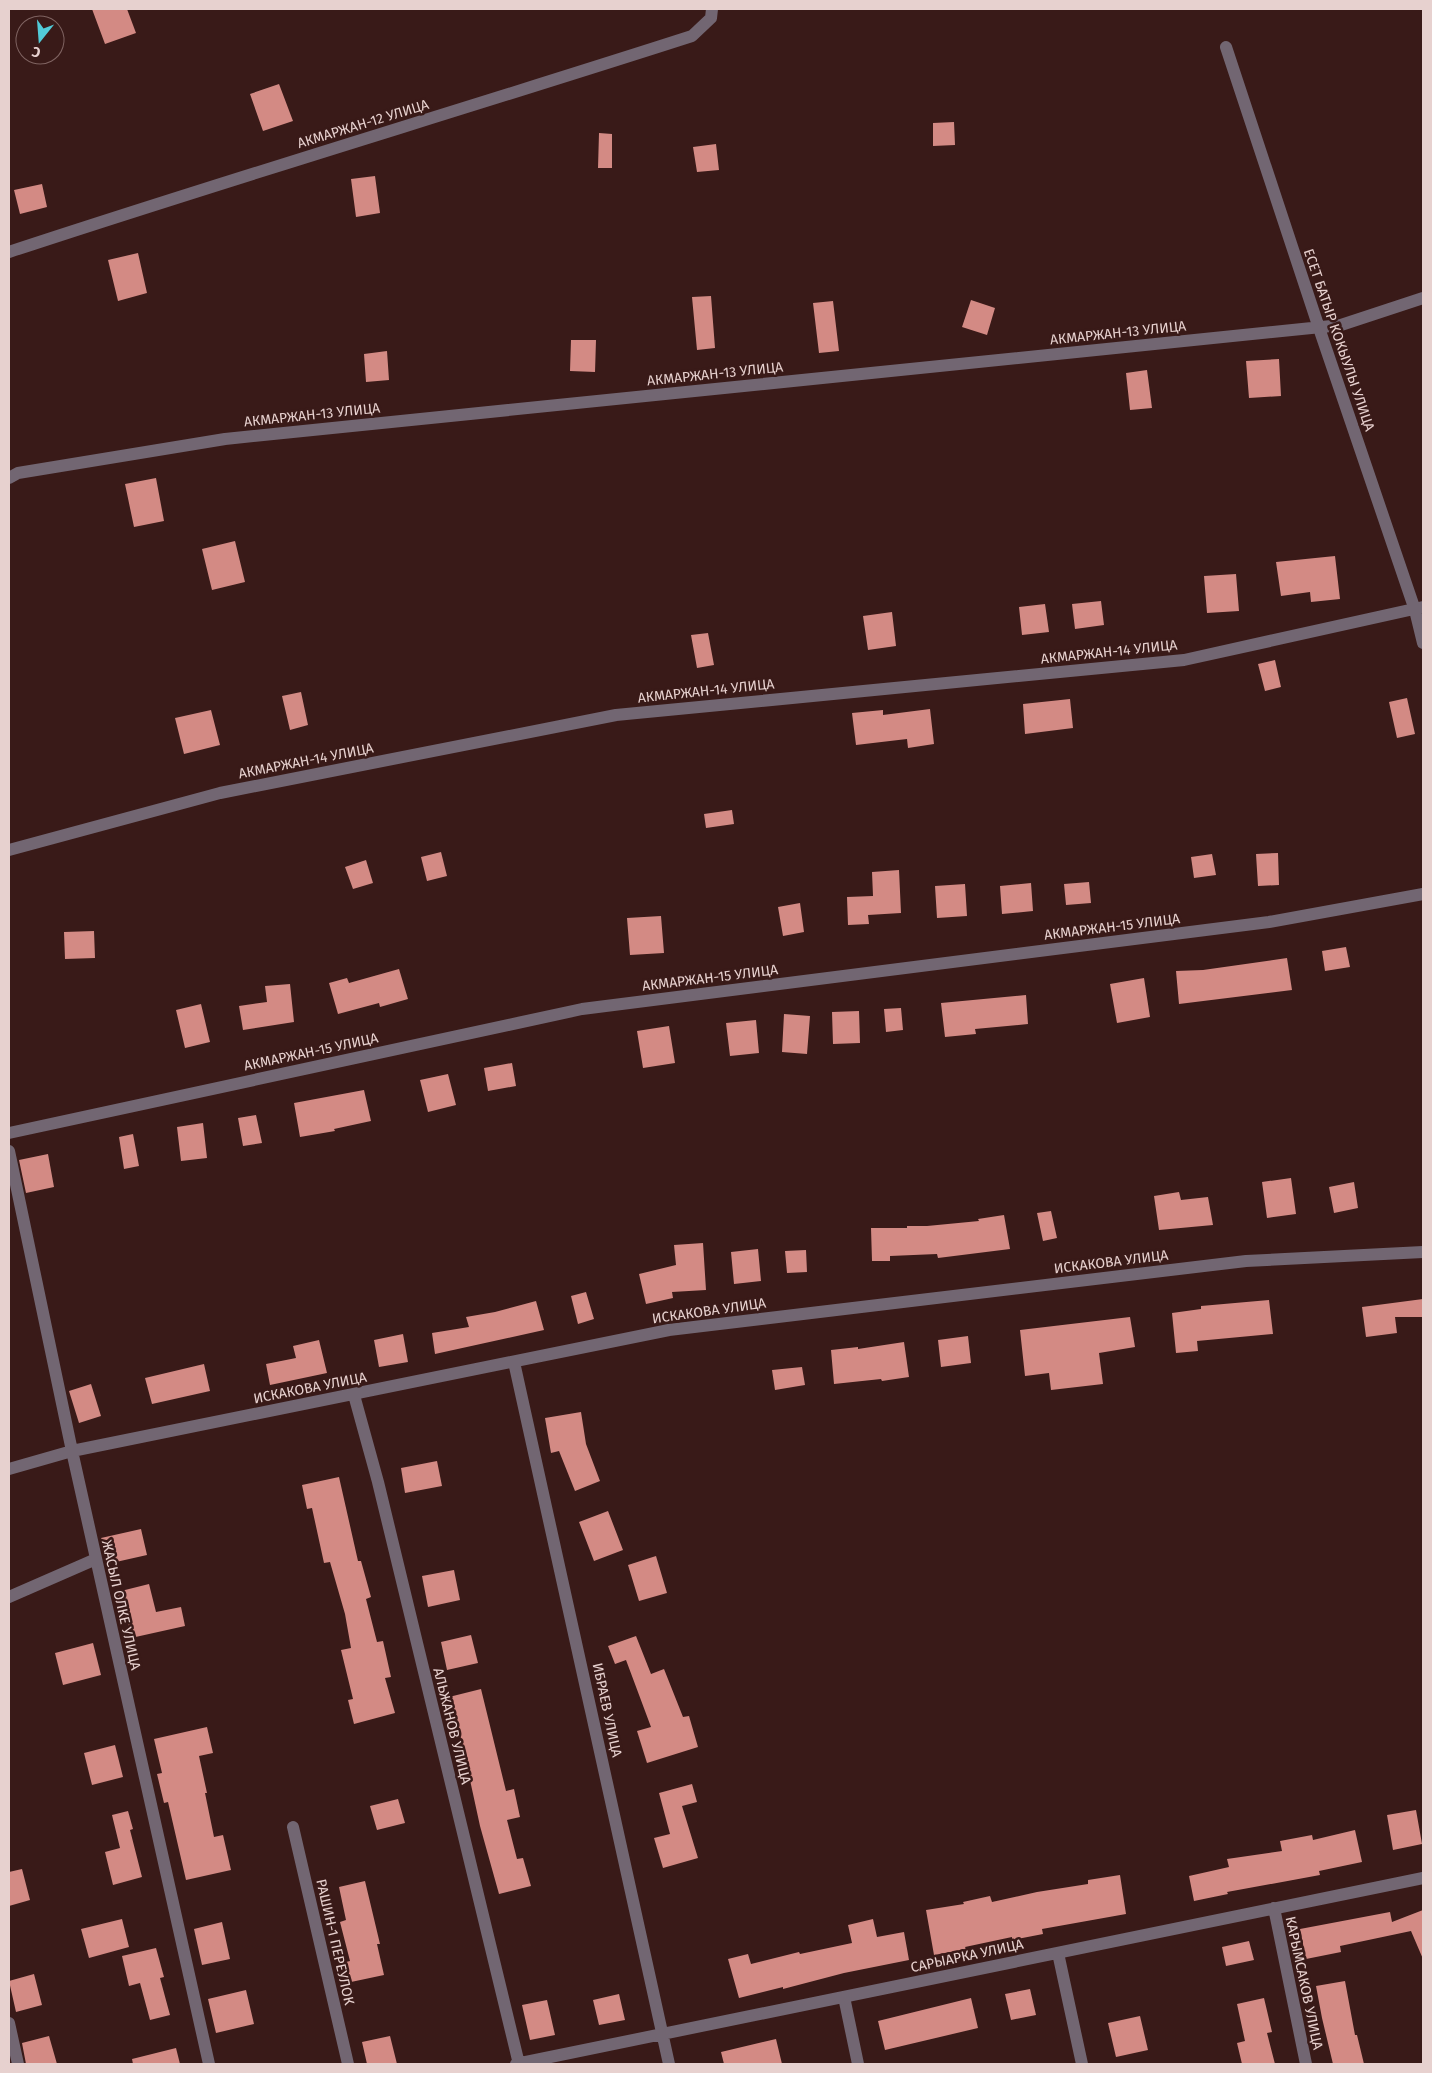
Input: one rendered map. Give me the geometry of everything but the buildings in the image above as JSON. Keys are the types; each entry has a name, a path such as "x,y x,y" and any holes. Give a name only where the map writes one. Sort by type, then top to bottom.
{"street":[{"name":"АКМАРЖАН-12 УЛИЦА","path":"9,252 170,199 465,109 692,36 711,18 712,9"},
{"name":"ЕСЕТ БАТЫР КОКЫУЛЫ УЛИЦА","path":"1226,47 1319,328 1419,608 1423,642"},
{"name":"АКМАРЖАН-13 УЛИЦА","path":"9,478 18,473 225,439 1341,326 1423,298"},
{"name":"АКМАРЖАН-14 УЛИЦА","path":"9,850 220,793 616,715 1184,660 1419,608"},
{"name":"АКМАРЖАН-15 УЛИЦА","path":"9,1133 582,1009 1269,922 1423,894"},
{"name":"ЖАСЫЛ ОЛКЕ УЛИЦА","path":"9,1151 72,1451 209,2064"},
{"name":"ИСКАКОВА УЛИЦА","path":"9,1470 72,1451 689,1327 1246,1261 1423,1252"},
{"name":"ИБРАЕВ УЛИЦА","path":"514,1362 669,2064"},
{"name":"АЛЬЖАНОВ УЛИЦА","path":"354,1395 378,1482 518,2064"},
{"path":"9,1597 96,1559"},
{"name":"РАШИН-1 ПЕРЕУЛОК","path":"293,1828 348,2064"},
{"name":"САРЫАРКА УЛИЦА","path":"518,2064 1423,1878"},
{"name":"КАРЫМСАКОВ УЛИЦА","path":"1274,1908 1306,2064"},
{"path":"1058,1953 1082,2064"},
{"path":"844,1997 858,2064"},
{"path":"9,2023 18,2064"}]}
